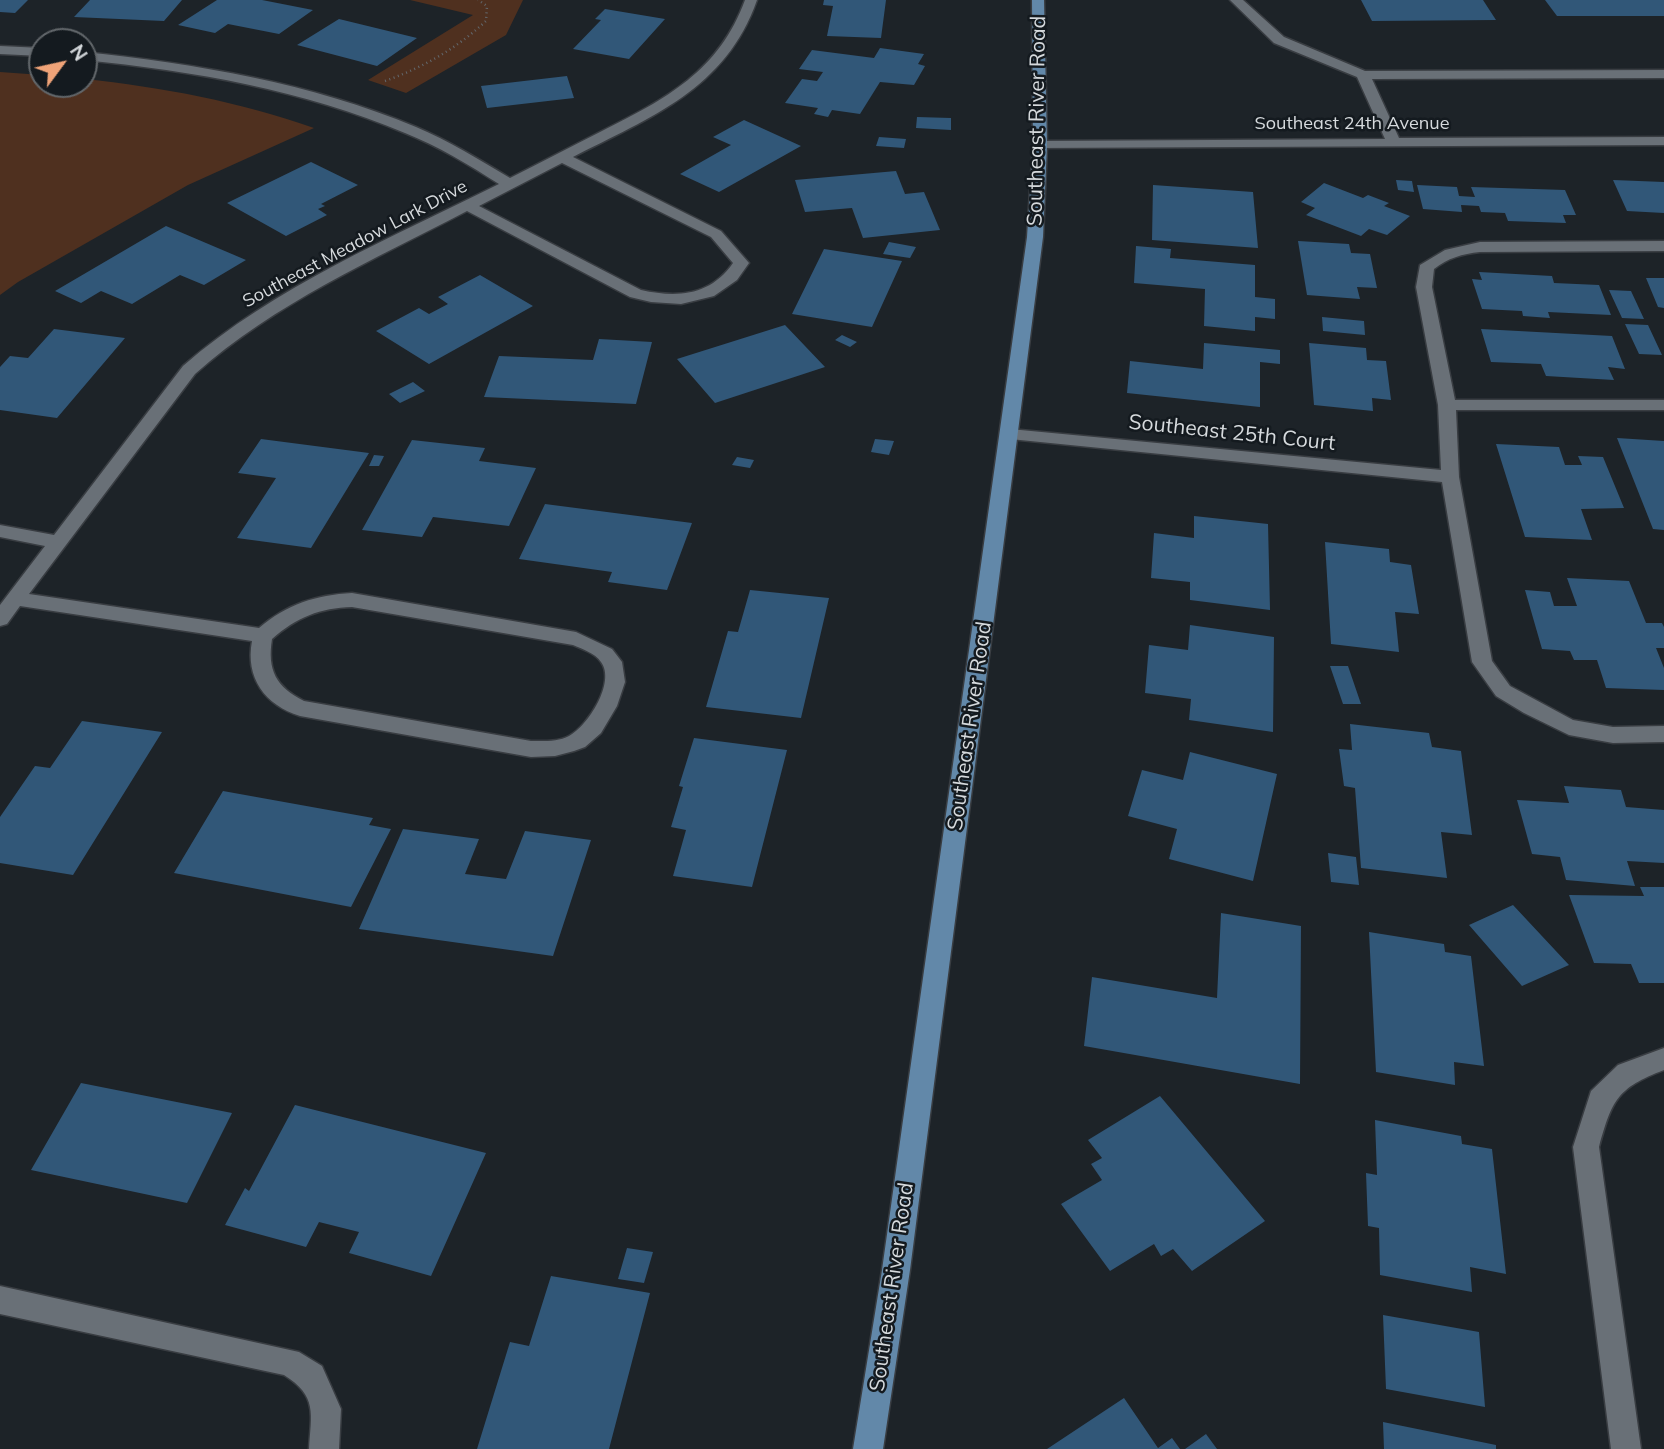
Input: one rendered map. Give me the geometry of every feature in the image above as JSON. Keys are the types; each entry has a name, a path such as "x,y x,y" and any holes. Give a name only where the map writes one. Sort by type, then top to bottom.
{"main road":[{"name":"Southeast River Road","path":"868,1449 896,1270 1035,237 1040,145 1038,0"}],"street":[{"name":"Southeast Meadow Lark Drive","path":"0,619 189,370 222,340 259,314 298,292 668,103 727,52 743,26 751,0"},
{"path":"1236,0 1279,40 1363,75 1664,74"},
{"path":"0,50 28,51"},
{"path":"98,58 265,83 325,101 411,130 449,148 510,184"},
{"path":"1363,75 1394,143"},
{"name":"Southeast 24th Avenue","path":"1040,145 1664,141"},
{"path":"468,206 636,294 664,301 694,298 717,289 734,277 741,263 716,234 562,157"},
{"path":"1664,246 1480,247 1456,250 1438,257 1426,268 1424,287 1447,405 1450,477 1482,662 1503,691 1569,727 1613,734 1664,734"},
{"path":"1447,405 1664,405"},
{"name":"Southeast 25th Court","path":"1010,435 1450,477"},
{"path":"0,531 59,542"},
{"path":"15,599 263,636"},
{"path":"324,600 352,600 576,639 597,647 612,661 617,678 597,726 581,740 560,749 531,749 300,708 278,698 264,681 258,658 263,636 281,619 300,609 324,600"},
{"path":"1626,1449 1586,1146 1601,1100 1627,1073 1664,1059"},
{"path":"0,1300 289,1362 312,1376 326,1409 324,1449"}],"path":[{"path":"325,101 434,62 459,47 486,21 487,6 478,0"}],"shaded area":[{"path":"410,0 523,0 506,35 406,93 368,80 473,15"},
{"path":"0,72 28,74 28,98 98,98 98,81 172,91 229,103 314,128 188,185 18,282 0,295"}],"building":[{"path":"0,0 28,0 15,13 0,12"},
{"path":"90,0 182,0 164,21 74,17"},
{"path":"217,0 262,0 313,10 279,34 228,24 215,33 178,25"},
{"path":"824,0 886,0 881,38 827,36 833,6 823,5"},
{"path":"1361,0 1483,0 1496,20 1372,21"},
{"path":"1545,0 1664,0 1664,16 1557,16"},
{"path":"605,9 665,19 629,59 573,49 601,20 595,19"},
{"path":"339,19 417,38 377,66 297,45"},
{"path":"880,48 924,54 918,64 925,66 914,85 880,82 860,114 832,110 828,117 814,114 818,108 785,103 802,79 817,81 823,72 799,69 812,50 874,58"},
{"path":"567,76 574,98 487,108 481,86"},
{"path":"917,117 951,118 951,130 916,128"},
{"path":"744,120 801,146 719,192 680,174 731,145 713,137"},
{"path":"879,137 906,139 904,148 876,146"},
{"path":"311,162 358,185 321,204 325,206 318,209 327,215 286,236 227,203"},
{"path":"896,171 905,194 924,192 940,230 863,238 852,208 805,212 795,180"},
{"path":"1396,180 1412,181 1414,192 1398,190"},
{"path":"1613,180 1664,182 1664,213 1627,211"},
{"path":"1324,183 1363,198 1368,195 1389,203 1384,206 1410,216 1387,235 1369,229 1361,236 1306,215 1315,208 1301,202"},
{"path":"1153,185 1253,192 1258,248 1152,240"},
{"path":"1417,185 1457,187 1459,196 1475,197 1471,187 1565,190 1576,215 1563,215 1566,223 1508,221 1505,213 1481,212 1479,206 1461,205 1462,212 1423,209"},
{"path":"166,226 246,260 204,285 180,275 132,304 101,291 81,303 55,291"},
{"path":"1298,241 1349,244 1351,253 1370,254 1377,288 1357,287 1360,299 1307,295"},
{"path":"889,242 916,247 910,258 883,254"},
{"path":"1136,246 1171,249 1170,258 1255,265 1255,297 1275,299 1275,319 1255,317 1255,331 1204,326 1205,289 1134,283"},
{"path":"824,249 902,261 872,327 792,314"},
{"path":"1479,272 1552,276 1554,283 1599,285 1611,315 1548,312 1550,318 1523,316 1522,311 1482,309 1472,279 1482,280"},
{"path":"480,275 533,306 429,364 376,331 419,308 429,314 448,304 438,297"},
{"path":"1646,278 1664,278 1664,308 1658,307"},
{"path":"1609,290 1631,291 1644,319 1622,318"},
{"path":"1322,317 1364,321 1365,335 1323,331"},
{"path":"1625,324 1648,325 1662,355 1639,354"},
{"path":"785,325 825,367 715,403 677,359"},
{"path":"54,329 125,338 57,418 0,410 0,367 10,356 28,358"},
{"path":"1481,329 1612,336 1625,369 1608,367 1614,380 1546,376 1541,364 1491,362"},
{"path":"842,335 857,342 850,347 835,340"},
{"path":"599,339 652,342 636,404 484,397 499,356 593,360"},
{"path":"1204,343 1280,350 1280,364 1260,362 1260,407 1127,393 1130,361 1203,369"},
{"path":"1309,343 1366,348 1367,360 1386,361 1391,400 1372,398 1373,411 1314,405"},
{"path":"413,382 425,391 400,403 389,394"},
{"path":"1617,438 1664,441 1664,530 1653,529"},
{"path":"261,439 369,453 311,548 237,538 276,478 238,473"},
{"path":"875,439 894,441 889,455 871,452"},
{"path":"412,440 485,448 479,461 536,468 509,526 433,517 422,537 362,530"},
{"path":"1496,444 1559,447 1565,465 1582,465 1578,456 1603,457 1624,508 1581,509 1592,540 1525,537"},
{"path":"374,455 384,456 379,466 369,466"},
{"path":"737,457 754,460 750,468 732,465"},
{"path":"545,504 692,523 667,590 608,582 612,572 519,559"},
{"path":"1194,516 1268,524 1270,610 1190,600 1190,582 1151,578 1154,533 1194,538"},
{"path":"1325,542 1389,549 1390,562 1411,565 1419,614 1395,612 1399,652 1331,644"},
{"path":"1567,578 1629,581 1646,623 1662,623 1664,627 1664,648 1656,648 1664,668 1664,690 1606,688 1597,660 1574,660 1570,651 1542,649 1525,590 1550,592 1554,606 1577,606"},
{"path":"750,590 829,598 801,718 706,707 728,631 738,632"},
{"path":"1190,625 1274,637 1273,732 1189,720 1191,699 1145,693 1149,645 1188,650"},
{"path":"1330,666 1348,666 1361,704 1343,704"},
{"path":"82,721 162,732 73,875 0,863 0,817 35,766 50,768"},
{"path":"1350,724 1429,733 1432,747 1461,751 1472,835 1441,832 1447,878 1361,868 1355,788 1344,786 1339,749 1352,750"},
{"path":"694,738 787,750 752,887 673,876 686,830 671,827 683,787 679,786"},
{"path":"1190,752 1277,774 1253,881 1169,859 1177,829 1128,816 1142,770 1183,780"},
{"path":"1564,786 1621,790 1626,807 1664,810 1664,863 1627,861 1635,886 1566,880 1560,857 1532,854 1517,800 1569,803"},
{"path":"223,791 373,818 369,825 391,829 351,907 174,873"},
{"path":"403,829 479,839 465,874 506,879 525,831 591,840 553,956 359,929"},
{"path":"1328,853 1356,857 1359,885 1331,882"},
{"path":"1640,887 1664,887 1664,983 1639,983 1631,964 1594,963 1569,895 1644,896"},
{"path":"1513,905 1569,965 1522,986 1469,925"},
{"path":"1221,913 1301,926 1300,1084 1084,1046 1092,977 1217,998"},
{"path":"1369,932 1444,944 1445,952 1471,956 1484,1066 1454,1062 1455,1085 1376,1072"},
{"path":"81,1083 232,1113 187,1203 31,1170"},
{"path":"1160,1096 1265,1221 1192,1271 1173,1249 1161,1256 1154,1244 1110,1271 1061,1204 1102,1180 1091,1164 1102,1158 1088,1140"},
{"path":"295,1105 486,1153 431,1276 349,1253 359,1232 319,1222 306,1247 225,1225 245,1188 249,1191"},
{"path":"1375,1120 1461,1136 1462,1144 1492,1149 1506,1274 1470,1267 1472,1292 1380,1275 1379,1228 1368,1226 1366,1173 1377,1175"},
{"path":"627,1248 653,1252 644,1283 618,1279"},
{"path":"551,1276 650,1293 609,1449 477,1449 510,1342 529,1346"},
{"path":"1383,1315 1479,1332 1485,1407 1386,1389"},
{"path":"1124,1398 1158,1448 1172,1438 1180,1449 1047,1449"},
{"path":"1383,1422 1496,1445 1496,1449 1384,1449"},
{"path":"1206,1434 1217,1449 1185,1449"}]}
